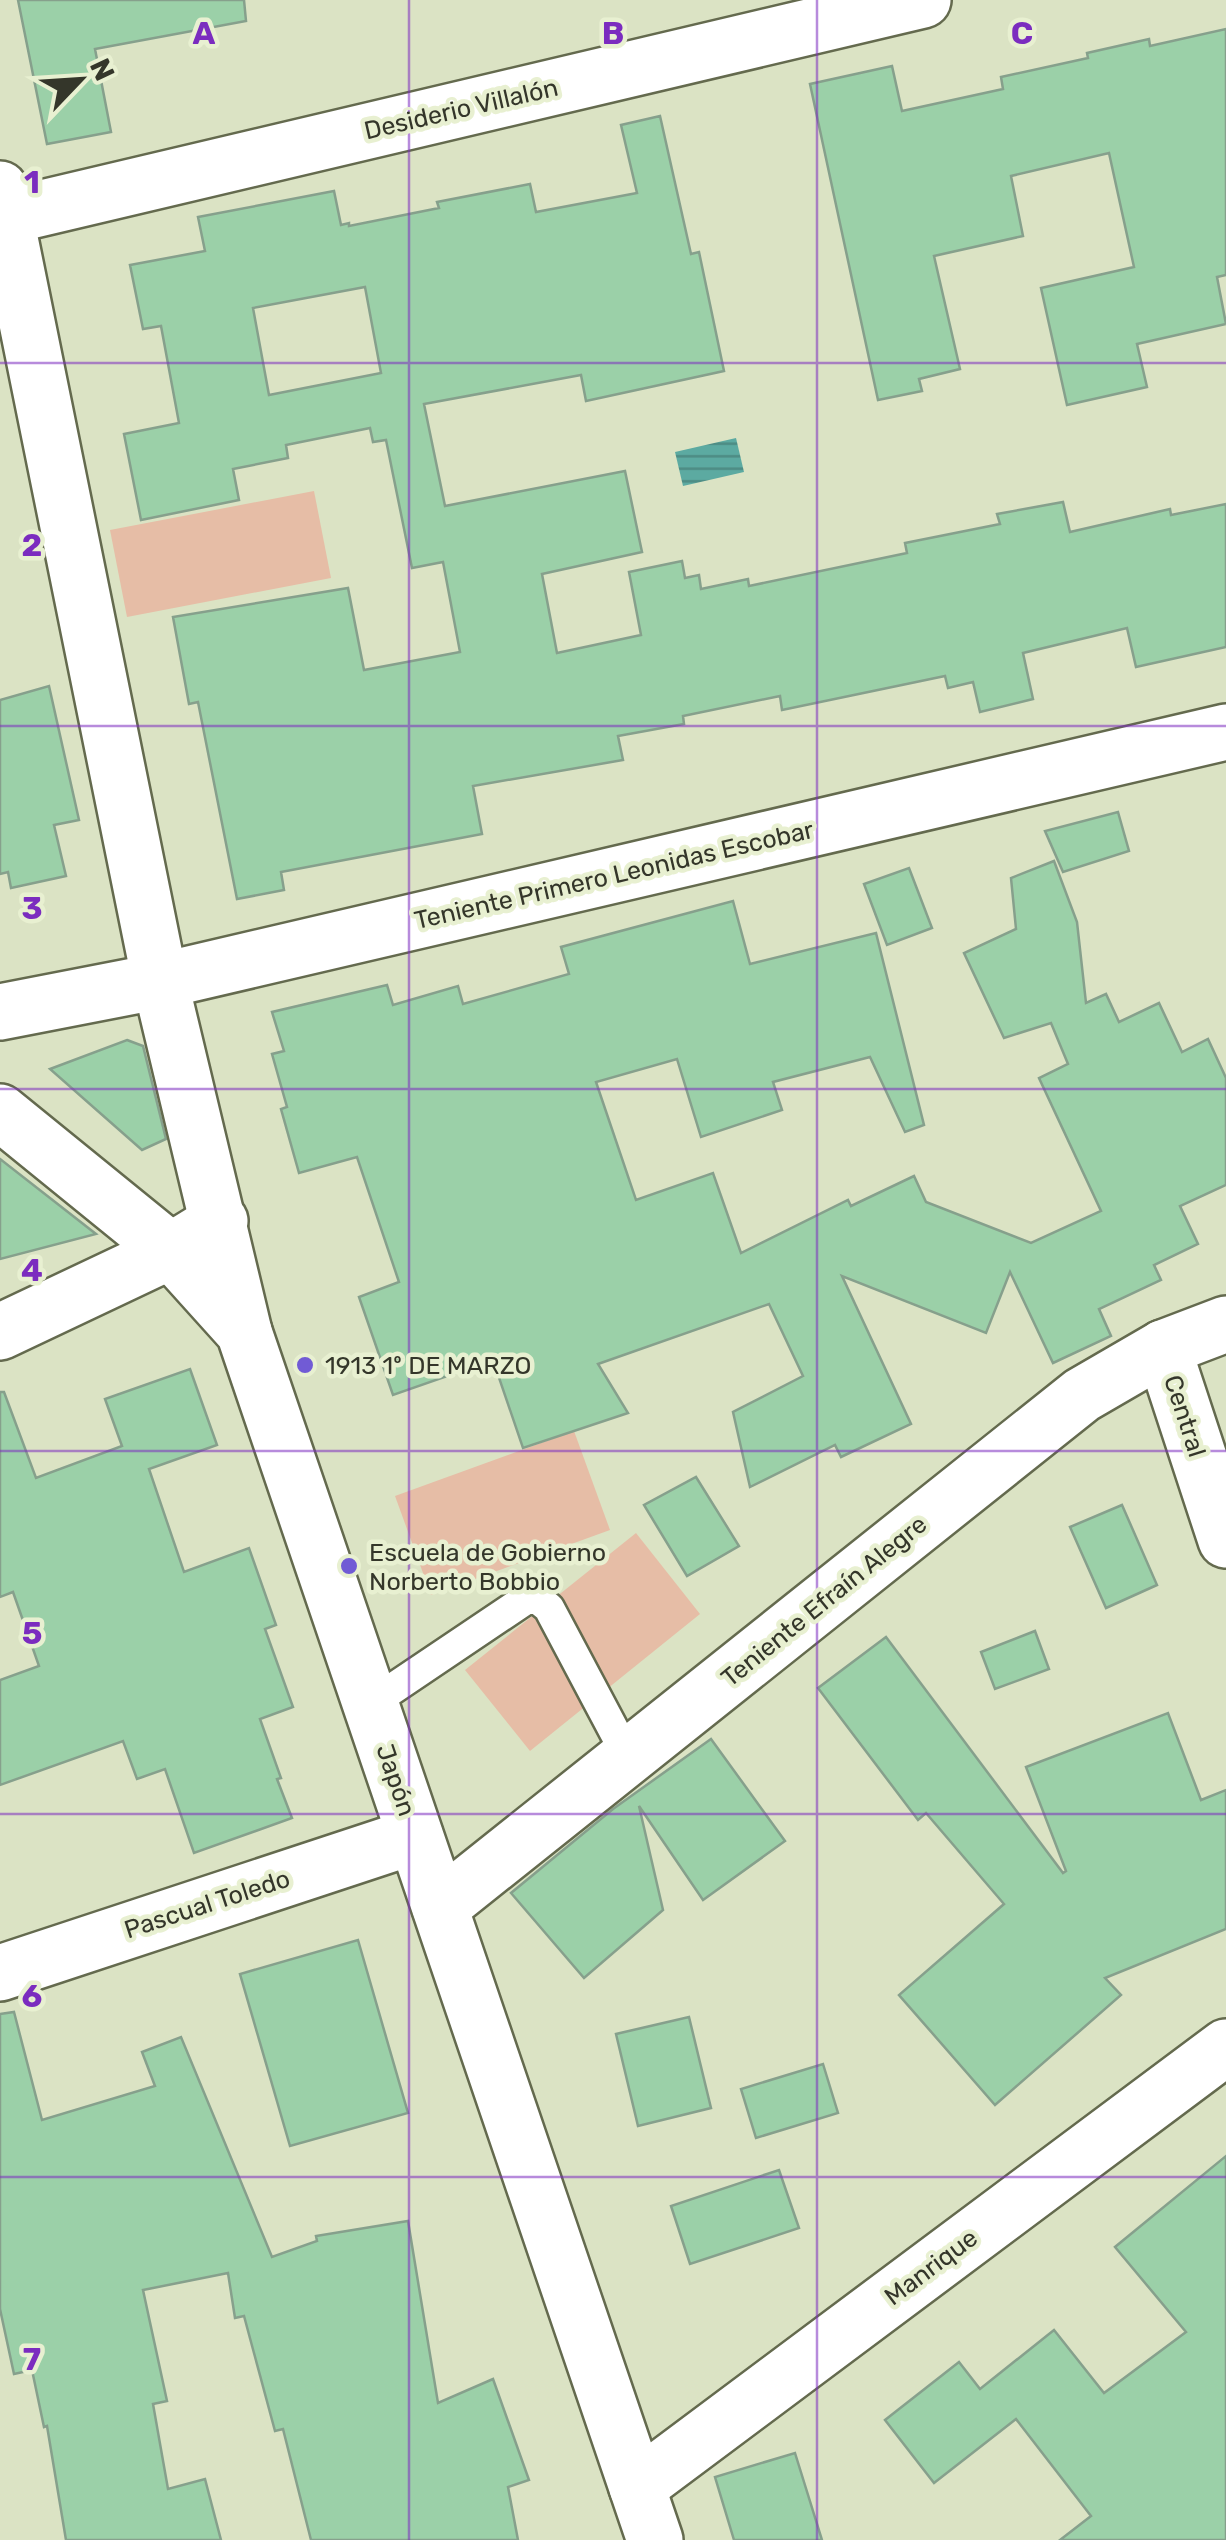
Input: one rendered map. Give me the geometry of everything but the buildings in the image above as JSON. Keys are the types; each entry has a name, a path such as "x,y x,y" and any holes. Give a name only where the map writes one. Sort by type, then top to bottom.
{"street":[{"name":"Desiderio Villalón","path":"2,208 923,0"},
{"path":"2,208 160,981 244,1332"},
{"name":"Teniente Primero Leonidas Escobar","path":"0,1012 160,981 1226,732"},
{"name":"Japón","path":"0,1112 171,1252 244,1332 655,2540"},
{"path":"0,1332 171,1252 220,1221"},
{"name":"Teniente Efraín Alegre","path":"440,1907 1082,1396 1164,1348 1226,1324"},
{"name":"Central","path":"1164,1348 1226,1540"},
{"name":"Pascual Toledo","path":"0,1973 415,1836"},
{"name":"Manrique","path":"637,2487 1226,2047"}],"lane":[{"path":"370,1704 526,1599 538,1599 548,1608 628,1758"}],"shaded area":[{"path":"314,491 331,578 127,617 110,530"},
{"path":"574,1431 610,1530 431,1595 395,1496"},
{"path":"636,1533 700,1614 530,1751 465,1670"}],"water":[{"path":"736,438 744,472 683,486 675,452"}],"place":[{"name":"1913 1º DE MARZO","path":"305,1365"},
{"name":"Escuela de Gobierno Norberto Bobbio","path":"349,1566"}]}
